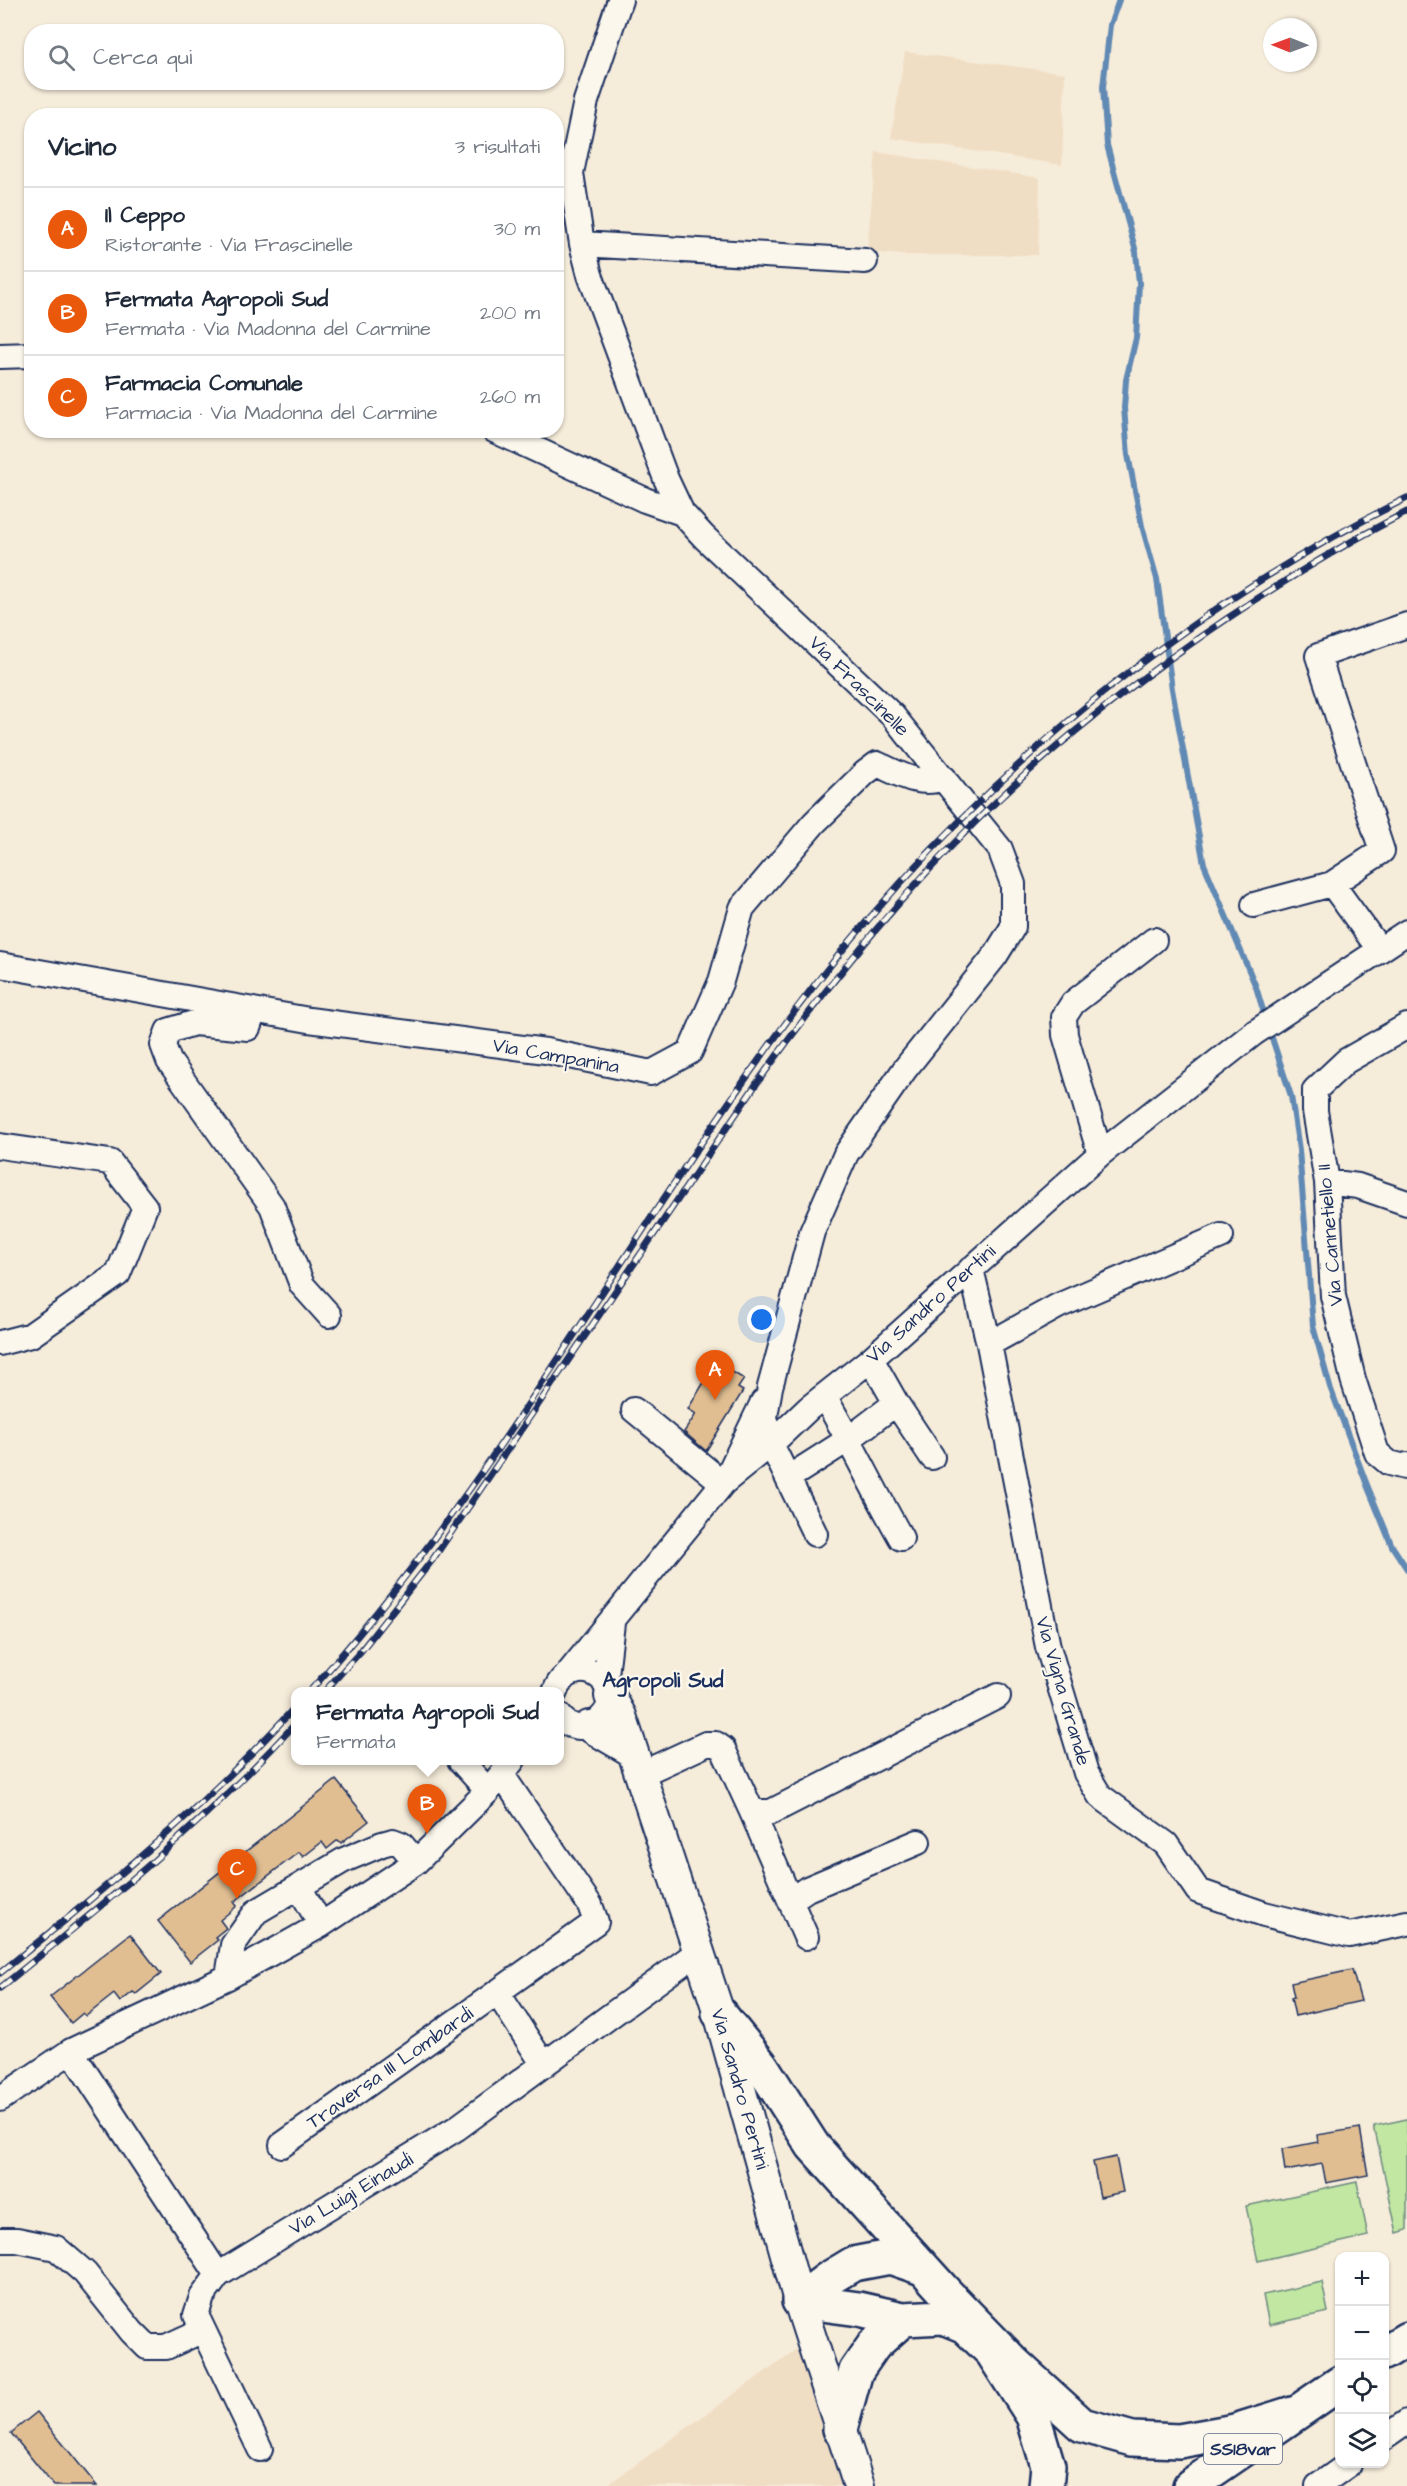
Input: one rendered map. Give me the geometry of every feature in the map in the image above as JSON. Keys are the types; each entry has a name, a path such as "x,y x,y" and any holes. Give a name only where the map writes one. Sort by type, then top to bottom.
{"highway":[{"path":"719,2013 760,2065 813,2146 922,2268 1015,2364 1083,2425 1132,2439 1179,2441 1235,2431 1296,2412"},
{"path":"799,2301 853,2264 890,2257 922,2268"},
{"path":"799,2301 860,2309 903,2319 943,2317 965,2326 992,2352 1033,2416 1048,2466 1046,2486"},
{"path":"840,2429 856,2371 874,2345 903,2319"},
{"path":"1389,2350 1407,2339"},
{"name":"SS18var","path":"1190,2486 1335,2386"}],"main road":[{"name":"Via Sandro Pertini","path":"608,1690 621,1716 719,2013 799,2301 859,2486"},
{"path":"571,1726 635,1763"}],"street":[{"name":"Via Frascinelle","path":"620,0 586,100 571,173 582,244 594,286 666,479 682,513 704,537 893,716 1000,849 1013,884 1013,927 995,956 905,1069 846,1154 812,1232 765,1417 776,1439 788,1478 815,1534"},
{"path":"582,244 865,261"},
{"path":"0,356 24,355"},
{"path":"511,438 645,500 682,513"},
{"path":"1254,905 1332,884 1382,851 1318,656 1407,625"},
{"name":"Via Campanina","path":"0,965 309,1020 546,1051 651,1073 690,1052 721,981 742,908 814,823 877,764 916,781 932,782 944,778"},
{"path":"1332,884 1379,949"},
{"name":"Via Sandro Pertini","path":"561,1683 612,1623 723,1483 816,1402 871,1359 1100,1154 1254,1033 1407,932"},
{"path":"1100,1154 1065,1035 1064,1017 1073,1003 1154,940"},
{"path":"254,1011 248,1028 194,1023 168,1031 163,1045 169,1061 272,1206 302,1285 329,1315"},
{"name":"Via Cannetiello II","path":"1407,1026 1346,1061 1315,1090 1327,1182 1333,1296 1353,1379 1377,1453 1389,1463 1405,1467 1407,1465"},
{"path":"0,1146 110,1162 145,1207 118,1274 31,1335 0,1343"},
{"path":"1327,1182 1358,1186 1407,1203"},
{"path":"989,1344 1058,1306 1221,1236"},
{"name":"Via Vigna Grande","path":"971,1269 989,1344 1048,1647 1086,1773 1100,1796 1166,1844 1198,1892 1264,1914 1349,1935 1407,1923"},
{"path":"871,1359 896,1403 932,1457"},
{"name":"Via Frascinelle","path":"723,1483 739,1457 772,1391"},
{"path":"772,1391 780,1405 792,1412 816,1402 849,1439 863,1471 901,1538"},
{"path":"788,1478 849,1439 896,1403"},
{"path":"634,1410 723,1483"},
{"path":"571,1726 597,1723 608,1711 612,1623"},
{"path":"561,1683 584,1671 600,1677 608,1690"},
{"path":"752,1812 771,1812 998,1696"},
{"path":"635,1763 706,1744 716,1744 723,1749 806,1937"},
{"path":"479,1765 507,1771"},
{"path":"0,2099 71,2051 228,1977 321,1925 416,1862 507,1771"},
{"name":"Traversa III Lombardi","path":"282,2145 596,1922 590,1905 507,1771"},
{"path":"228,1977 232,1945 256,1912 344,1860 393,1841 401,1844 416,1862"},
{"path":"791,1900 807,1888 918,1842"},
{"path":"299,1887 321,1925"},
{"name":"Via Luigi Einaudi","path":"218,2275 457,2128 699,1951"},
{"path":"497,1992 544,2065"},
{"path":"71,2051 218,2275 202,2297 196,2315 260,2449"},
{"path":"0,2240 17,2240 56,2248 85,2273 132,2332 147,2347 166,2347 203,2330"},
{"path":"1389,2435 1407,2422"},
{"path":"1318,2486 1342,2468"}],"shaded area":[{"path":"905,52 1065,73 1062,165 891,138"},
{"path":"876,152 1040,178 1038,255 902,255 867,252"},
{"path":"798,2348 845,2486 606,2486"}],"green space":[{"path":"1407,2119 1407,2230 1397,2233 1374,2126"},
{"path":"1357,2182 1368,2236 1258,2261 1246,2206"},
{"path":"1322,2282 1328,2312 1269,2325 1263,2295"}],"building":[{"path":"716,1362 744,1379 738,1388 743,1391 706,1451 684,1432 696,1414 688,1409"},
{"path":"336,1780 369,1821 341,1843 338,1840 327,1849 322,1842 303,1857 299,1852 234,1902 237,1906 220,1920 226,1928 215,1937 218,1940 190,1962 158,1921"},
{"path":"130,1934 161,1974 136,1994 133,1992 120,2002 114,1994 86,2016 83,2013 71,2023 50,1997"},
{"path":"1352,1970 1361,2001 1295,2016 1291,1998 1294,1997 1291,1983"},
{"path":"1360,2128 1368,2175 1326,2183 1322,2164 1285,2171 1282,2149 1318,2142 1317,2135"},
{"path":"1116,2157 1123,2192 1100,2197 1093,2162"},
{"path":"37,2412 97,2486 54,2486 11,2433"}],"waterway":[{"path":"1119,0 1110,25 1103,87 1107,145 1136,252 1139,283 1136,338 1126,380 1124,408 1128,455 1142,526 1157,579 1172,689 1204,864 1256,987 1266,1020"},
{"path":"1269,1029 1291,1096 1299,1150 1313,1326 1330,1387 1367,1485 1392,1546 1407,1569"}],"railway":[{"path":"313,1687 376,1613 439,1532 499,1448 670,1189 788,1020 851,940 918,864 991,791 1067,723 1147,659 1230,600 1317,546 1407,498"},
{"path":"328,1687 360,1652 433,1559 757,1083 842,971 934,864 1027,773 1139,681 1198,638 1271,590 1338,549 1407,512"},
{"path":"0,1973 190,1813 291,1711"},
{"path":"0,1988 190,1829 291,1728"}],"place":[{"name":"Il Ceppo","path":"715,1400"},
{"name":"Fermata Agropoli Sud","path":"427,1834"},
{"name":"Farmacia Comunale","path":"237,1899"}],"district":[{"name":"Agropoli Sud","path":"663,1680"}]}
